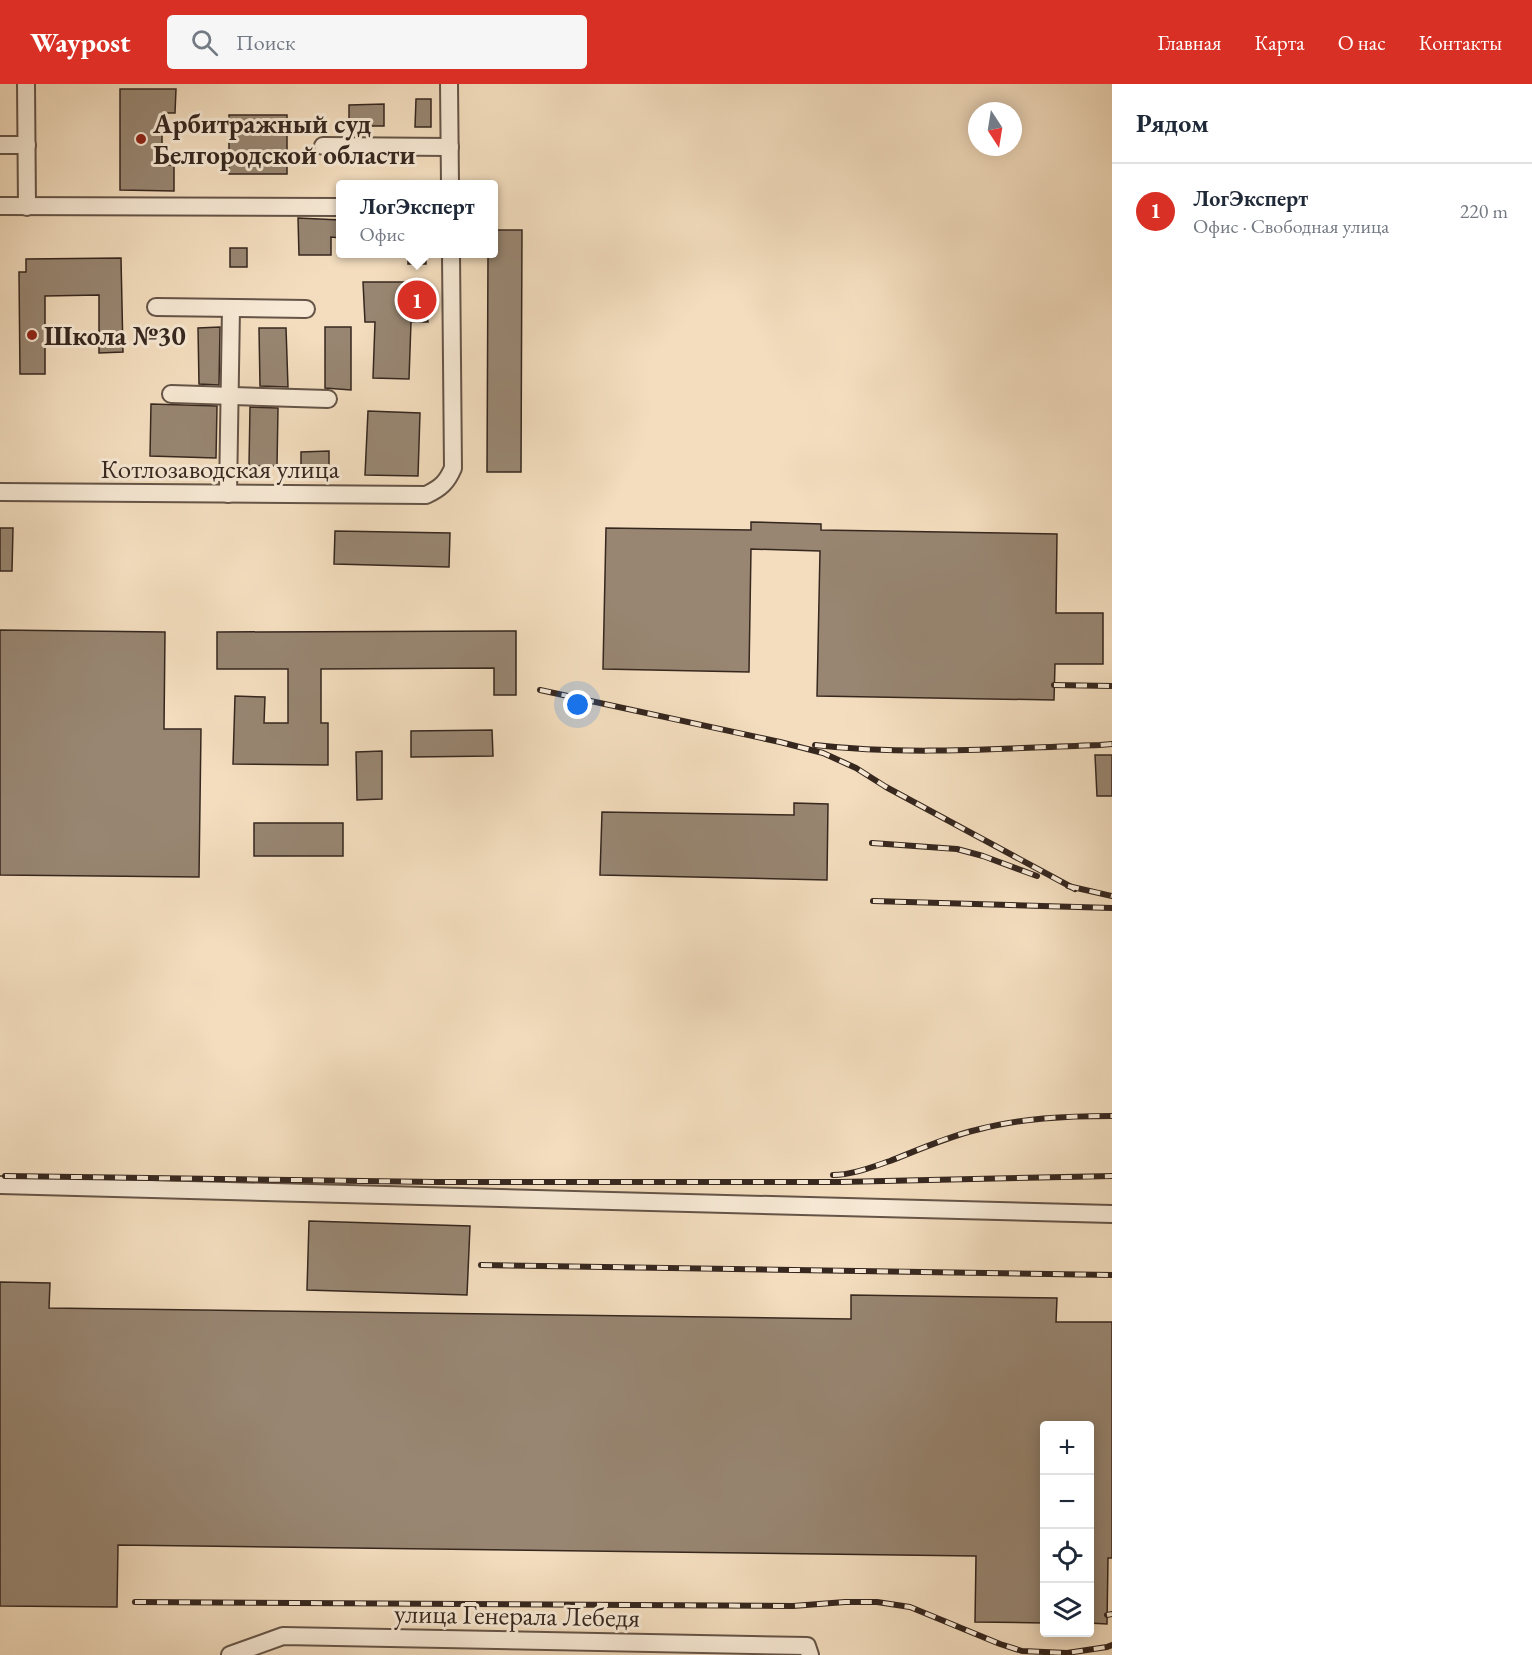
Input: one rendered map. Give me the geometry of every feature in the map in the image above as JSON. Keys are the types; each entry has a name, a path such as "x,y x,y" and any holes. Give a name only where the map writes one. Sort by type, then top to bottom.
{"street":[{"path":"26,84 27,207"},
{"path":"449,84 450,180"},
{"path":"0,145 27,145"},
{"path":"323,146 450,147"},
{"path":"0,206 336,207"},
{"name":"Котлозаводская улица","path":"0,492 426,495 439,489 447,481 453,468 451,258"},
{"path":"156,308 306,309"},
{"path":"228,494 231,308"},
{"path":"171,394 328,399"},
{"path":"0,1185 1112,1214"},
{"name":"улица Генерала Лебедя","path":"230,1655 283,1636 598,1649 808,1651"}],"building":[{"name":"Арбитражный суд Белгородской области","path":"120,89 176,89 175,113 162,113 162,165 174,165 174,191 120,190"},
{"path":"416,99 431,99 431,127 415,127"},
{"path":"384,104 384,126 349,126 349,105"},
{"path":"229,115 287,115 287,174 229,174"},
{"path":"298,218 336,220 336,238 331,237 331,255 299,255"},
{"path":"498,230 522,230 521,472 487,472 488,258 498,258"},
{"path":"230,248 247,248 247,267 230,267"},
{"name":"Школа №30","path":"121,258 123,352 99,353 99,295 45,296 45,374 20,374 19,272 26,272 26,259"},
{"path":"408,258 426,258 426,264 408,264"},
{"path":"363,282 410,282 421,288 426,302 428,322 411,322 409,379 373,378 375,322 365,322"},
{"path":"220,327 219,385 199,384 198,328"},
{"path":"325,327 351,327 351,390 325,388"},
{"path":"259,328 286,328 288,387 260,386"},
{"path":"151,404 217,406 216,458 150,456"},
{"path":"250,407 278,408 277,466 249,466"},
{"path":"368,411 420,413 418,476 365,475"},
{"path":"329,451 329,469 301,470 301,452"},
{"path":"751,522 821,524 821,530 1057,534 1056,613 1103,613 1103,664 1055,664 1054,700 817,696 820,551 751,549 749,672 603,669 606,528 751,530"},
{"path":"0,528 13,528 12,571 0,571"},
{"path":"335,531 450,533 449,567 334,564"},
{"path":"0,630 165,632 164,729 201,729 199,877 0,875"},
{"path":"516,631 516,695 494,695 494,668 321,669 321,723 328,723 328,765 233,764 235,696 265,697 264,723 288,723 288,669 217,669 217,632"},
{"path":"492,730 493,756 411,757 411,731"},
{"path":"382,751 382,799 357,800 356,752"},
{"path":"1095,755 1112,755 1112,796 1097,796"},
{"path":"794,803 828,804 827,880 600,875 602,812 794,815"},
{"path":"254,823 343,823 343,856 254,856"},
{"path":"309,1221 470,1226 467,1295 307,1290"},
{"path":"0,1282 50,1283 49,1308 851,1319 851,1295 1057,1298 1056,1322 1112,1322 1112,1558 1108,1558 1107,1624 1094,1623 1094,1421 1040,1421 1040,1623 975,1622 976,1556 118,1545 117,1607 0,1606"}],"railway":[{"path":"1054,685 1112,686"},
{"path":"540,690 823,753 856,768 886,787 1075,889"},
{"path":"815,745 922,751 1112,744"},
{"path":"872,843 957,849 1037,876"},
{"path":"1068,886 1112,896"},
{"path":"873,901 1112,908"},
{"path":"833,1175 869,1168 954,1136 993,1126 1044,1118 1112,1116"},
{"path":"5,1176 437,1182 840,1182 1112,1176"},
{"path":"481,1265 1112,1275"},
{"path":"135,1602 793,1606 877,1602 910,1607 1022,1651 1067,1653 1112,1645"},
{"path":"1107,1615 1112,1614"}],"place":[{"name":"Арбитражный суд Белгородской области","path":"141,139"},
{"name":"ЛогЭксперт","path":"417,300"},
{"name":"Школа №30","path":"32,335"}]}
